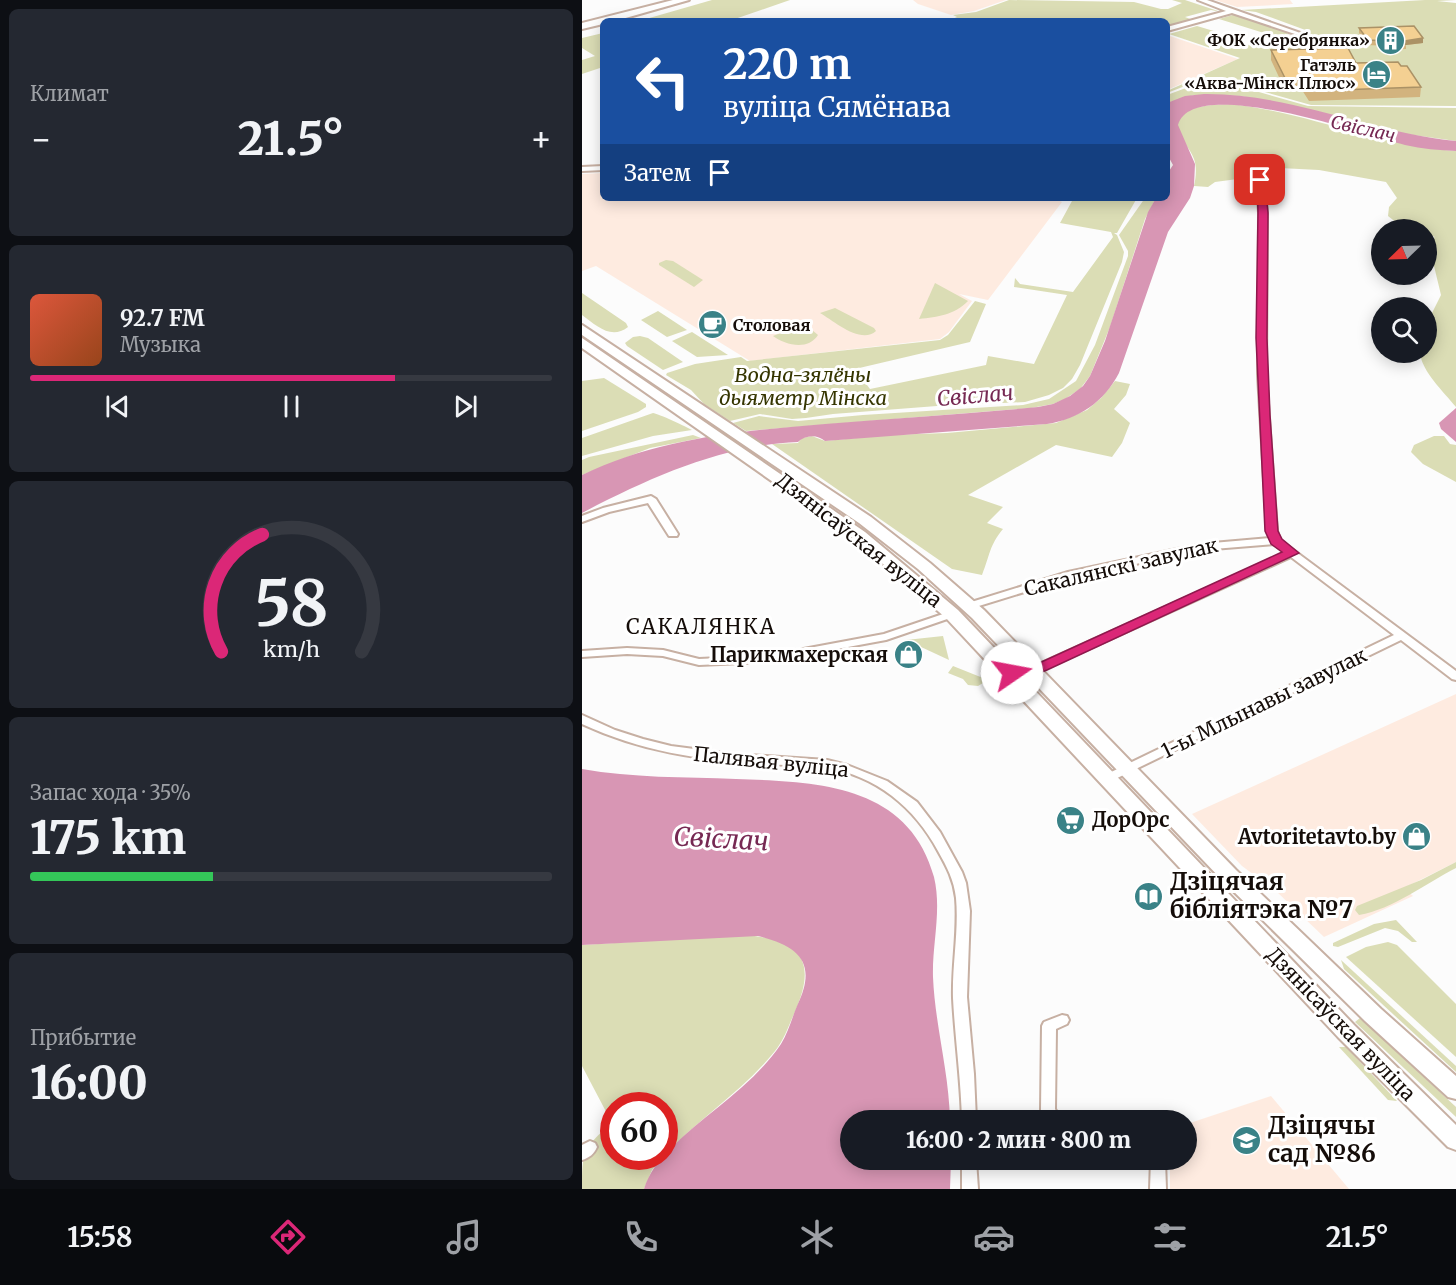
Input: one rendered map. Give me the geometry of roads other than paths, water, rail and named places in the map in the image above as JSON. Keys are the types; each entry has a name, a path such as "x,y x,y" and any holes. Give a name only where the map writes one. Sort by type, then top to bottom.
{"main road":[{"path":"615,18 684,0"},
{"path":"634,18 698,0"},
{"path":"582,28 600,22"},
{"path":"582,28 600,26"},
{"name":"Дзянісаўская вуліца","path":"582,329 590,344 765,460 859,535 952,614 1346,1031 1456,1140"},
{"name":"Дзянісаўская вуліца","path":"765,460 865,520 924,566 969,606 1300,945 1373,1016 1456,1090"},
{"path":"1008,675 1035,675"}],"street":[{"path":"1202,0 1303,35"},
{"path":"1170,28 1231,11"},
{"path":"582,170 600,168"},
{"path":"1260,180 1263,213 1261,338 1264,435 1272,531 1276,541 1456,676"},
{"path":"582,519 606,510 651,499 673,534"},
{"name":"Сакалянскі завулак","path":"969,606 1068,576 1201,547 1276,541"},
{"path":"1035,675 1280,557 1293,553"},
{"path":"582,654 627,651 663,653 699,662 766,659 886,637 952,614"},
{"name":"1-ы Млынавы завулак","path":"1107,779 1402,635"},
{"name":"Палявая вуліца","path":"582,719 598,728 689,754 827,764 848,769 867,775 902,794 923,815 939,839 960,881 962,906 960,995 969,1076 969,1110"},
{"path":"1048,1110 1049,1026 1062,1020"},
{"path":"969,1170 970,1189"},
{"path":"1158,1170 1158,1189"}],"water":[{"name":"Свіслач","path":"1236,95 1299,106 1393,130 1456,141 1456,151 1405,145 1321,121 1246,106 1214,105 1190,111 1178,125 1195,164 1194,186 1190,198 1168,232 1119,373 1106,392 1089,408 1070,418 1047,424 825,441 811,436 798,442 742,449 660,476 582,513 582,475 611,462 671,444 732,433 1038,407 1053,404 1070,396 1083,386 1090,376 1105,341 1148,212 1154,201 1170,201 1170,170 1173,165 1170,160 1170,102 1185,96"},
{"path":"1456,408 1456,442 1441,429 1439,423"},
{"name":"Свіслач","path":"582,769 639,776 797,782 855,794 881,805 903,822 921,846 934,877 937,914 933,977 949,1110 840,1110 840,1170 951,1170 950,1189 644,1189 653,1170 678,1170 678,1142 757,1073 781,1044 803,991 806,978 805,968 794,951 758,936 582,945"}],"place":[{"name":"ФОК «Серебрянка»","path":"1391,40"},
{"name":"Гатэль «Аква-Мінск Плюс»","path":"1377,74"},
{"name":"Столовая","path":"712,325"},
{"name":"Парикмахерская","path":"909,655"},
{"name":"ДорОрс","path":"1071,820"},
{"name":"Avtoritetavto.by","path":"1417,837"},
{"name":"Дзіцячая бібліятэка №7","path":"1149,896"},
{"name":"Дзіцячы сад №86","path":"1247,1140"}],"district":[{"name":"САКАЛЯНКА","path":"701,627"}],"park label":[{"name":"Водна-зялёны дыяметр Мінска","path":"803,386"}]}
